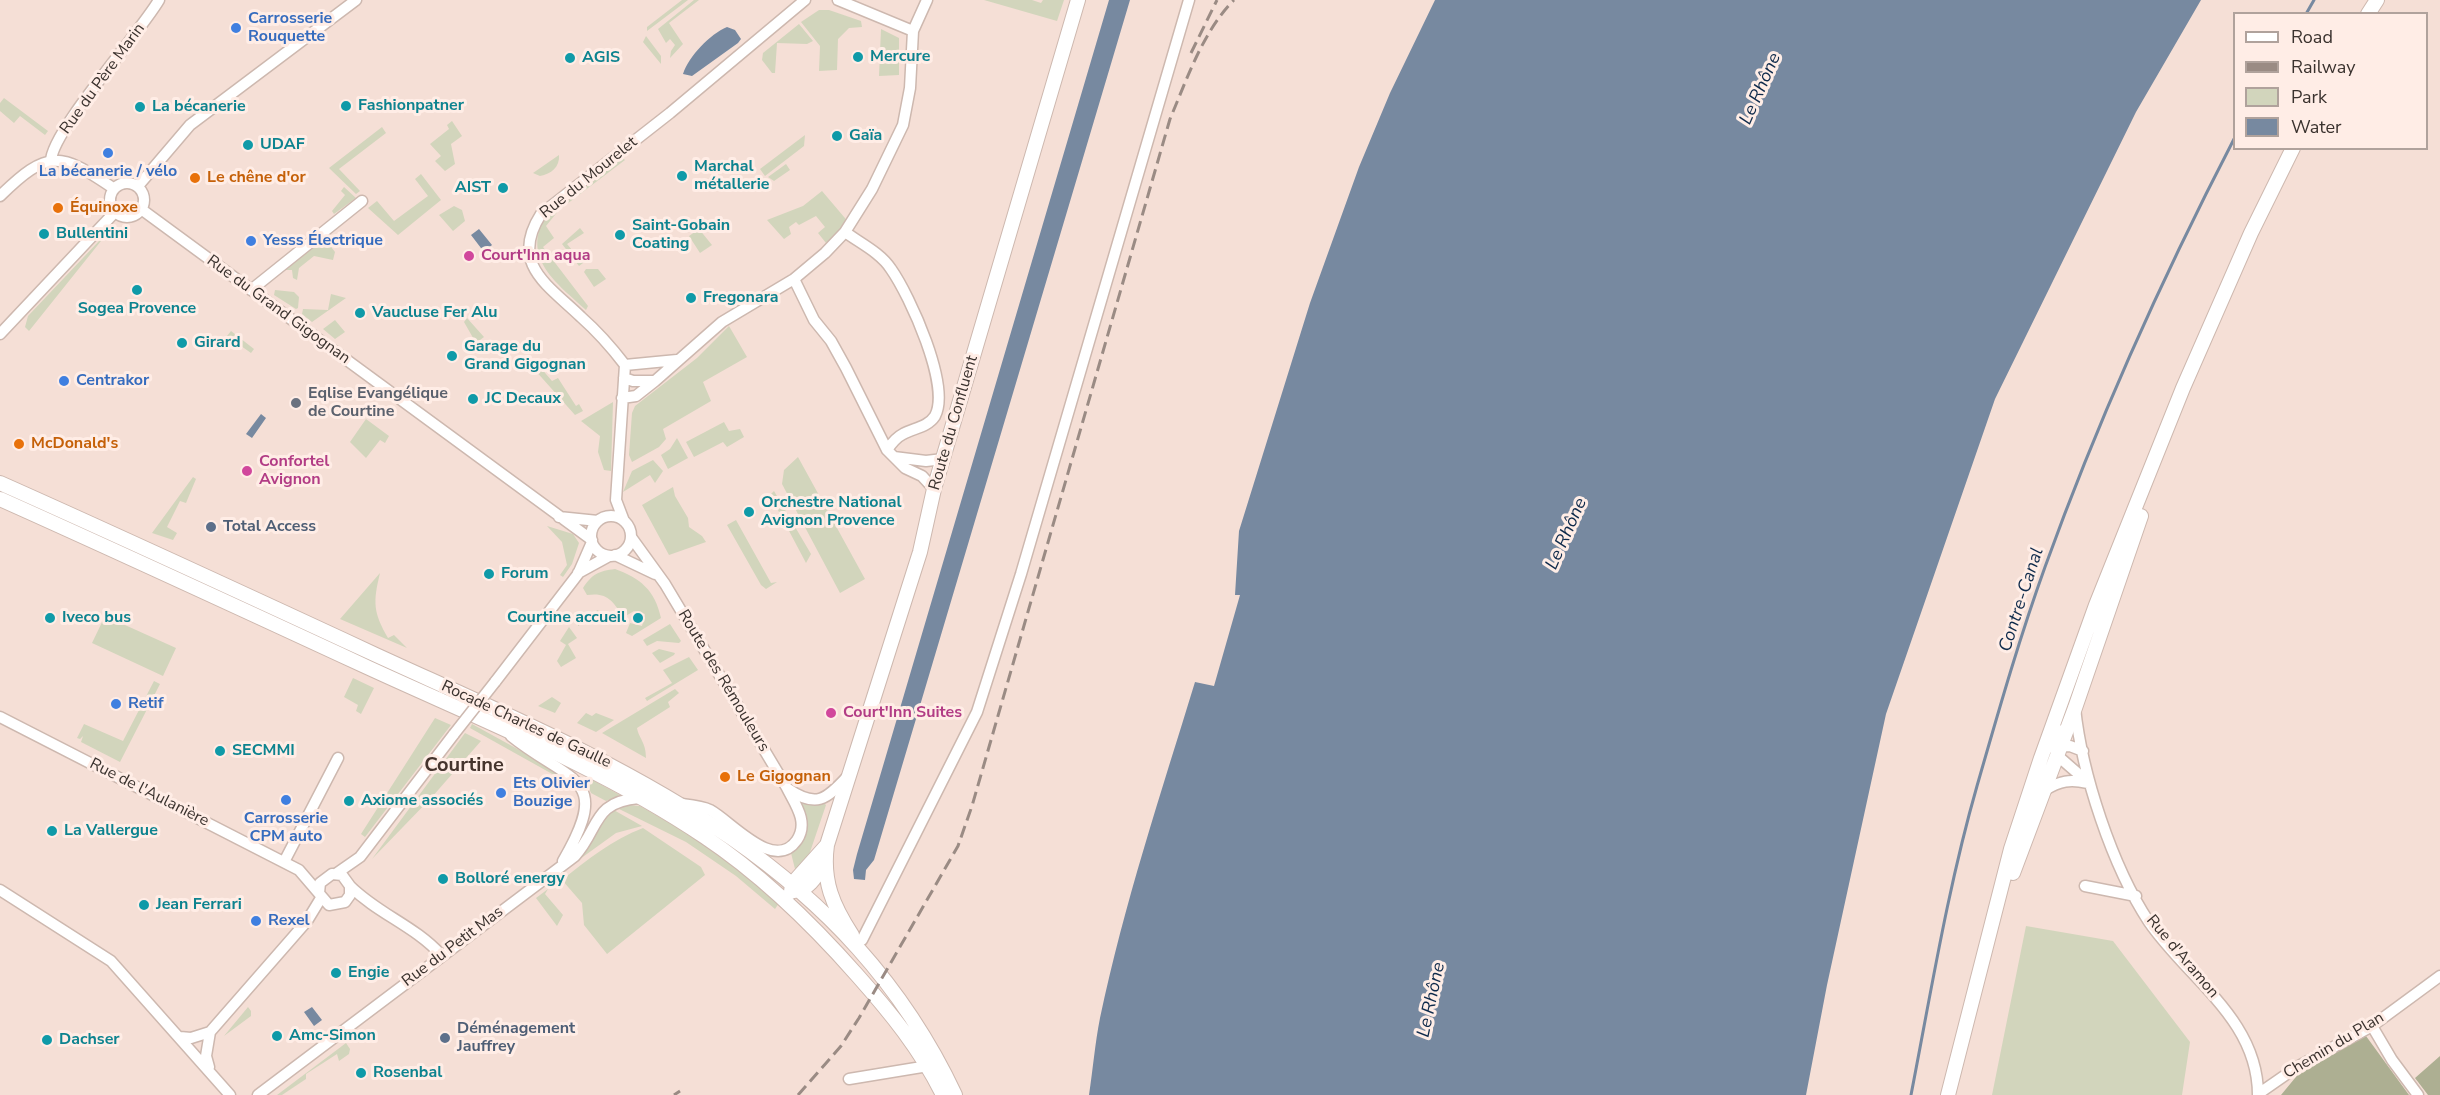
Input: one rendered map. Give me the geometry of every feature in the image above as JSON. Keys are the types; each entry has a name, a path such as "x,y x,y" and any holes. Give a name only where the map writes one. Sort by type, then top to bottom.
{"main road":[{"name":"Route du Confluent","path":"826,845 920,552 934,489 1078,0"},
{"path":"1948,1095 2011,849 2078,655 2184,388 2251,233 2292,150"},
{"path":"1994,921 2045,790 2057,749 2075,708 2184,388"},
{"name":"Rocade Charles de Gaulle","path":"0,483 538,729 682,804 739,842 862,947 902,1005 955,1095"},
{"name":"Rocade Charles de Gaulle","path":"0,499 504,730 639,798 708,839 759,878 841,956 890,1012 928,1066 943,1095"},
{"path":"708,839 741,855 779,885 794,889 809,885 824,863"},
{"path":"826,845 824,863 829,894 862,947"},
{"path":"796,912 794,889 826,845"}],"street":[{"name":"Rue du Père Marin","path":"51,161 56,144 71,120 159,0"},
{"path":"138,186 190,126 356,0"},
{"name":"Rue du Mourelet","path":"625,365 600,335 537,275 529,257 528,245 534,226 541,214 685,101 805,0"},
{"path":"838,0 913,31"},
{"path":"622,398 636,396 722,322 794,279 825,253 845,232 872,189 903,124 910,88 913,31 927,0"},
{"path":"862,947 871,919 954,761 977,712 1022,574 1189,0"},
{"path":"0,196 16,180 39,164 51,161 80,165 113,188"},
{"path":"125,182 138,186 143,193 141,209 129,217 115,212 109,201 113,188 125,182"},
{"path":"251,290 362,201"},
{"name":"Rue du Grand Gigognan","path":"141,209 592,541"},
{"path":"0,334 115,212"},
{"path":"845,232 879,256 891,268 921,328 938,377 935,415 927,424 902,435 890,453"},
{"path":"794,279 814,320 841,359 890,453 905,468 922,476 934,489"},
{"path":"578,574 626,549 631,537 616,500 625,365 677,360"},
{"path":"624,378 633,381 655,381"},
{"path":"890,453 926,461 943,459"},
{"path":"345,902 350,895 350,885 360,857 578,574 592,541 592,529 616,500"},
{"path":"559,517 602,519 615,516 624,520"},
{"name":"Route des Rémouleurs","path":"631,537 658,576 787,788 799,811 802,826 796,841 784,850 766,850 708,809 682,804"},
{"path":"592,541 598,551 658,576"},
{"path":"2057,749 2078,655"},
{"path":"2045,790 2057,782 2072,779 2090,784 2075,708"},
{"name":"Rue de l'Aulanière","path":"0,717 299,870 332,874"},
{"path":"504,730 534,754 566,772 578,782 584,794 586,808 581,831 562,864"},
{"path":"2041,758 2057,749 2083,751"},
{"name":"Rue d'Aramon","path":"2057,749 2090,784 2113,849 2150,922 2240,1028 2250,1052 2258,1094"},
{"path":"284,862 338,758"},
{"path":"787,788 804,800 815,800 826,797 848,776"},
{"name":"Rue du Petit Mas","path":"258,1095 575,856 586,843 593,822 604,809 619,800 639,798"},
{"path":"180,1037 191,1038 210,1032 308,921 320,896 320,883 360,857"},
{"name":"Rue de l'Aulanière","path":"299,870 320,896"},
{"path":"332,874 350,885 372,906 402,921 441,955"},
{"path":"2085,886 2136,896"},
{"path":"0,890 111,961 230,1095"},
{"path":"320,896 329,905 345,902 372,906"},
{"name":"Chemin du Plan","path":"2258,1094 2296,1067 2372,1026 2440,976"},
{"path":"2372,1026 2392,1060 2418,1095"},
{"path":"209,1069 206,1056 210,1032"},
{"path":"849,1079 928,1066"}],"green space":[{"path":"682,0 688,0 647,31 647,27"},
{"path":"694,0 699,0 669,23 683,44 670,58 675,45 670,39 666,43 658,29"},
{"path":"984,0 1032,0 1041,3 1043,0 1064,0 1057,21"},
{"path":"819,10 829,10 861,21 862,27 849,28 838,39 837,70 819,71 820,46 801,22"},
{"path":"799,24 813,41 807,44 777,43 775,73 772,73 762,60 763,53"},
{"path":"881,29 899,38 899,75 879,76"},
{"path":"646,36 661,56 661,64 643,42"},
{"path":"4,98 48,131 45,135 20,116 14,123 0,111 0,103"},
{"path":"452,121 462,136 451,144 455,164 445,171 435,161 441,156 430,144 449,129 447,125"},
{"path":"382,127 386,133 339,169 360,191 356,194 329,168"},
{"path":"805,135 804,146 765,176 760,169"},
{"path":"559,155 558,163 551,172 540,176 533,173"},
{"path":"621,156 625,160 559,210 546,226 554,238 543,247 588,306 586,310 546,270 537,246 539,232 545,217"},
{"path":"786,164 790,170 774,181 768,177"},
{"path":"421,174 441,200 398,235 368,208 377,201 394,221 428,196 415,179"},
{"path":"344,187 356,198 334,214 332,211 345,195 341,191"},
{"path":"822,191 850,224 826,243 818,233 825,227 816,216 799,225 796,222 789,227 791,234 784,239 767,220 803,206"},
{"path":"454,206 462,210 465,221 453,231 439,215"},
{"path":"580,228 584,233 567,244 583,263 579,266 562,244"},
{"path":"699,229 712,245 700,253 689,236"},
{"path":"101,241 29,331 25,327 28,316"},
{"path":"319,242 328,243 335,252 333,260 314,256 299,268 297,280 293,278 292,270 281,270"},
{"path":"586,269 598,269 606,279 594,287 584,272"},
{"path":"275,290 294,292 299,297 298,308 296,309 274,295"},
{"path":"331,294 346,298 312,322 302,314 303,309 328,310"},
{"path":"467,318 484,337 476,343 464,322"},
{"path":"335,320 345,332 335,339 323,329"},
{"path":"729,326 747,357 703,382 711,401 663,429 666,439 659,447 632,462 629,455 632,413 635,406 697,358"},
{"path":"231,331 254,349 251,353 227,336"},
{"path":"540,367 552,381 558,378 576,406 579,404 583,411 575,415 534,369"},
{"path":"613,402 611,471 604,470 598,452 600,436 581,421"},
{"path":"366,419 389,436 385,443 380,440 366,458 350,442"},
{"path":"724,422 729,431 740,429 744,437 727,447 723,442 694,457 686,442"},
{"path":"677,438 688,458 668,469 661,455 670,449"},
{"path":"798,457 865,579 840,593 782,484 784,470"},
{"path":"653,460 663,471 655,483 650,475 623,492 632,471"},
{"path":"193,477 196,479 186,503 180,501 167,527 177,533 173,540 152,533"},
{"path":"0,487 468,702 463,708 0,494"},
{"path":"673,487 675,496 688,518 689,527 702,536 706,542 669,555 642,505"},
{"path":"774,491 811,554 806,563 770,495"},
{"path":"736,520 771,583 777,582 766,589 761,585 727,525"},
{"path":"547,526 573,534 579,543 572,564 563,577 560,575 567,565 562,542"},
{"path":"615,569 645,586 655,600 661,618 632,636 626,633 630,623 642,626 645,614 634,611 624,617 605,596 587,595 583,588 596,574"},
{"path":"380,573 376,592 379,621 388,638 394,635 407,648 340,619"},
{"path":"598,610 607,626 598,614 578,626 578,620"},
{"path":"105,616 176,648 163,676 92,643"},
{"path":"670,624 681,641 679,643 657,641 647,646 643,640"},
{"path":"569,627 577,638 568,644 576,658 561,667 557,661 566,645 560,641"},
{"path":"659,649 675,653 660,663 652,653"},
{"path":"689,657 698,670 647,701 645,698 672,683 663,670"},
{"path":"353,678 374,688 361,714 356,711 358,705 344,697"},
{"path":"154,681 160,684 120,762 81,742 83,736 80,739 77,738 84,724 123,741"},
{"path":"675,689 679,693 668,702 670,707 637,728 645,748 646,758 602,733"},
{"path":"552,697 561,703 555,713 538,706"},
{"path":"586,713 592,716 596,713 614,720 596,732 577,723"},
{"path":"435,718 451,725 365,837 361,834"},
{"path":"472,724 563,774 572,785 470,728"},
{"path":"465,733 481,741 432,797 372,859"},
{"path":"589,778 620,795 606,801 591,793 586,781"},
{"path":"800,801 823,802 826,805 809,855 799,869 795,869 791,853 802,842 806,830 806,823 798,803"},
{"path":"617,804 640,806 687,833 722,857 779,903 775,909 736,876 686,842 615,807"},
{"path":"612,809 642,826 616,833 580,859 602,820"},
{"path":"643,828 701,867 705,875 607,954 584,925 582,903 562,880 611,844"},
{"path":"548,889 545,894 563,915 557,926 536,898"},
{"path":"2026,926 2113,941 2190,1042 2182,1095 1992,1095"},
{"path":"248,1007 251,1016 224,1036"},
{"path":"2366,1036 2409,1095 2281,1095 2300,1072"},
{"path":"346,1043 350,1049 349,1054 339,1061 337,1054 306,1074 306,1079 282,1095 277,1095"},
{"path":"2440,1056 2440,1095 2428,1095 2415,1078"}],"water":[{"path":"1109,0 1130,0 874,860 866,870 865,880 854,879 853,870 857,854"},
{"name":"Le Rhône","path":"1435,0 2201,0 2136,112 1995,399 1886,714 1827,985 1806,1095 1089,1095 1100,1018 1132,891 1195,682 1214,686 1240,595 1235,595 1239,531 1310,303 1359,167 1390,93"},
{"path":"727,27 735,30 741,39 738,43 692,76 683,74 701,46"},
{"path":"479,229 492,245 484,252 471,235"},
{"path":"261,414 266,418 252,438 246,434"},
{"path":"312,1007 322,1020 314,1026 304,1012"}],"waterway":[{"name":"Contre-Canal","path":"2307,12 2314,0"},
{"name":"Contre-Canal","path":"1911,1095 1957,862 1977,786 2035,594 2065,512 2132,350 2233,141"}],"railway":[{"path":"1191,53 1217,0"},
{"path":"798,1095 841,1046 859,1018 958,846 972,806 1170,119 1213,26 1234,0"},
{"path":"674,1095 680,1091"}],"place":[{"name":"Carrosserie Rouquette","path":"236,28"},
{"name":"Mercure","path":"858,57"},
{"name":"AGIS","path":"570,58"},
{"name":"Fashionpatner","path":"346,106"},
{"name":"La bécanerie","path":"140,107"},
{"name":"Gaïa","path":"837,136"},
{"name":"UDAF","path":"248,145"},
{"name":"La bécanerie / vélo","path":"108,153"},
{"name":"Marchal métallerie","path":"682,176"},
{"name":"Le chêne d'or","path":"195,178"},
{"name":"AIST","path":"503,188"},
{"name":"Équinoxe","path":"58,208"},
{"name":"Bullentini","path":"44,234"},
{"name":"Saint-Gobain Coating","path":"620,235"},
{"name":"Yesss Électrique","path":"251,241"},
{"name":"Court'Inn aqua","path":"469,256"},
{"name":"Sogea Provence","path":"137,290"},
{"name":"Fregonara","path":"691,298"},
{"name":"Vaucluse Fer Alu","path":"360,313"},
{"name":"Girard","path":"182,343"},
{"name":"Garage du Grand Gigognan","path":"452,356"},
{"name":"Centrakor","path":"64,381"},
{"name":"JC Decaux","path":"473,399"},
{"name":"Eqlise Evangélique de Courtine","path":"296,403"},
{"name":"McDonald's","path":"19,444"},
{"name":"Confortel Avignon","path":"247,471"},
{"name":"Orchestre National Avignon Provence","path":"749,512"},
{"name":"Total Access","path":"211,527"},
{"name":"Forum","path":"489,574"},
{"name":"Iveco bus","path":"50,618"},
{"name":"Courtine accueil","path":"638,618"},
{"name":"Retif","path":"116,704"},
{"name":"Court'Inn Suites","path":"831,713"},
{"name":"SECMMI","path":"220,751"},
{"name":"Le Gigognan","path":"725,777"},
{"name":"Ets Olivier Bouzige","path":"501,793"},
{"name":"Carrosserie CPM auto","path":"286,800"},
{"name":"Axiome associés","path":"349,801"},
{"name":"La Vallergue","path":"52,831"},
{"name":"Bolloré energy","path":"443,879"},
{"name":"Jean Ferrari","path":"144,905"},
{"name":"Rexel","path":"256,921"},
{"name":"Engie","path":"336,973"},
{"name":"Amc-Simon","path":"277,1036"},
{"name":"Déménagement Jauffrey","path":"445,1038"},
{"name":"Dachser","path":"47,1040"},
{"name":"Rosenbal","path":"361,1073"}],"district":[{"name":"Courtine","path":"464,766"}]}
